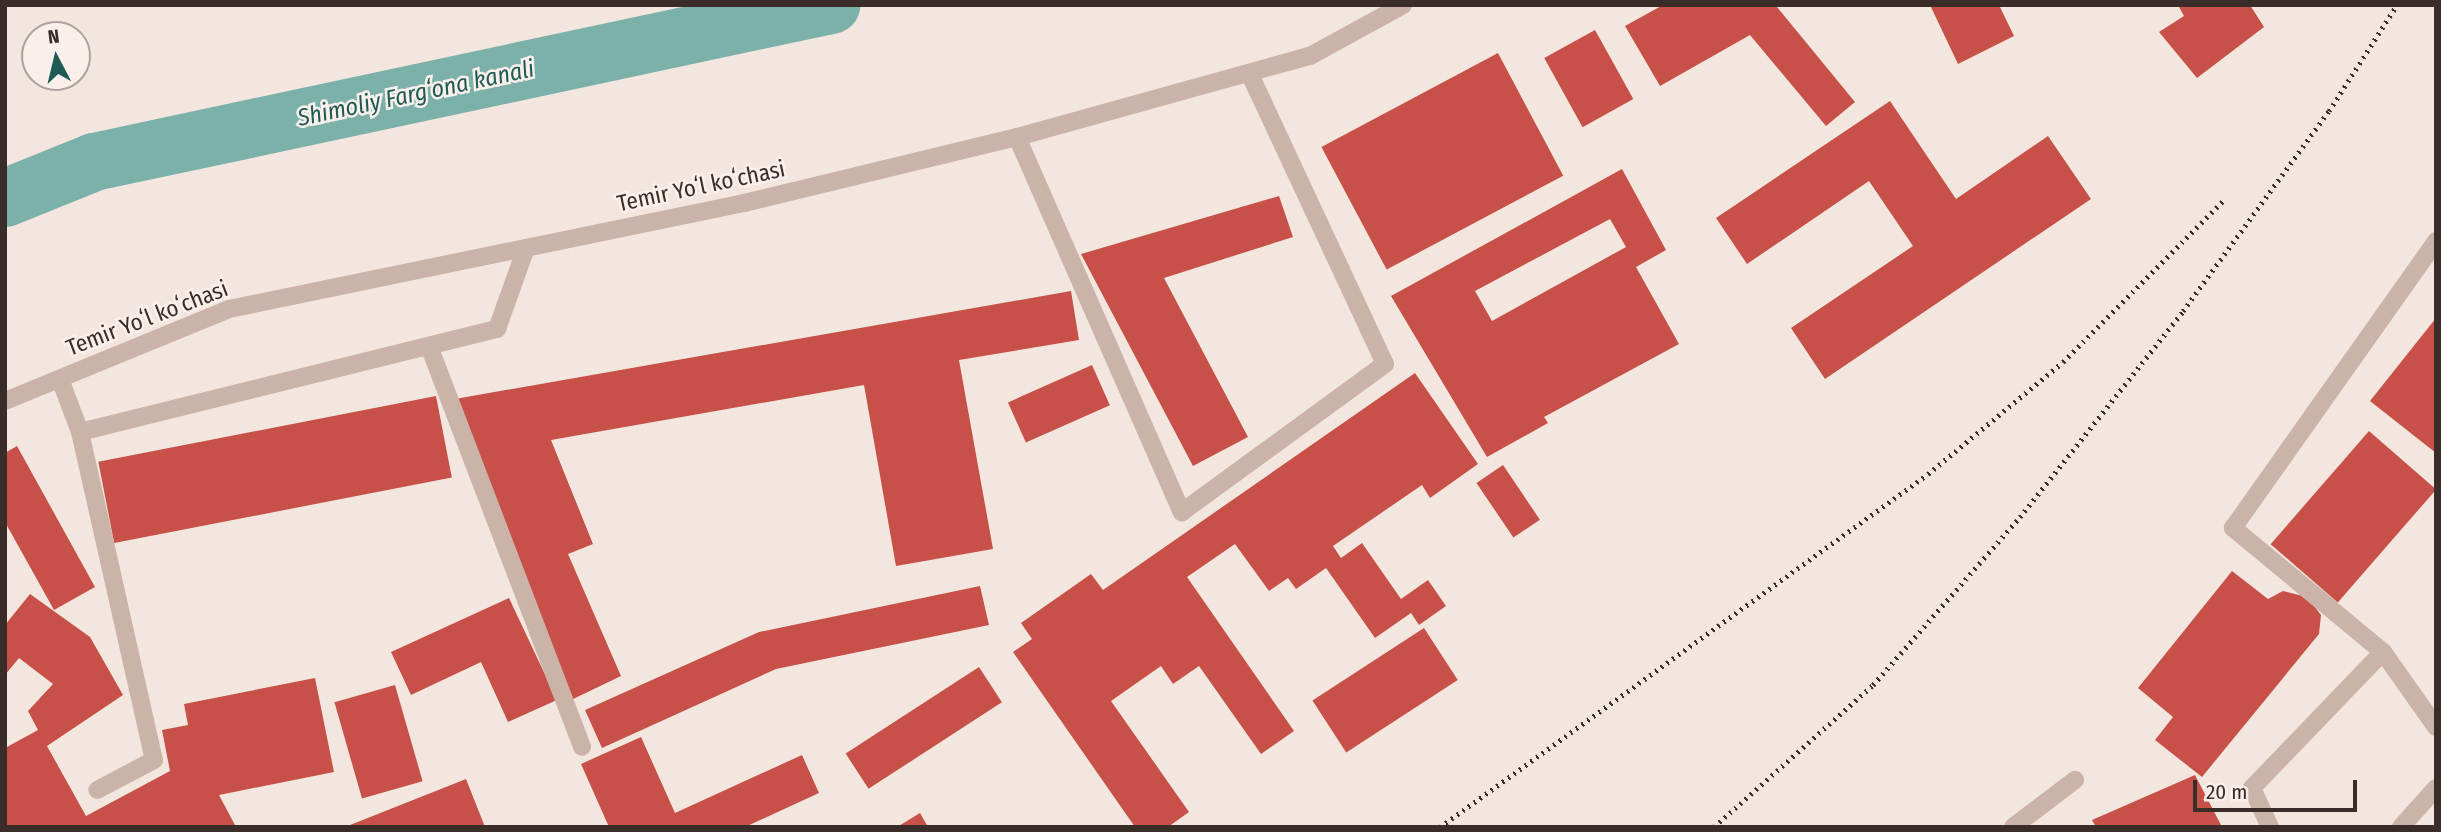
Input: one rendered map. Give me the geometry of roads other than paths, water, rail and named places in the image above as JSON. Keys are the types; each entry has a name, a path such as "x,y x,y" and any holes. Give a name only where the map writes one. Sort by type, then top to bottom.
{"street":[{"name":"Temir Yoʻl koʻchasi","path":"5,401 229,309 744,203 1017,137 1310,55 1403,5"},
{"path":"1017,137 1182,512 1385,364 1249,73"},
{"path":"2436,241 2233,528 2383,652 2436,727"},
{"path":"80,432 497,329 526,248"},
{"path":"429,346 582,747"},
{"path":"60,379 80,432 154,761 97,790"},
{"path":"2270,827 2252,788 2383,652"},
{"path":"2012,827 2075,780"},
{"path":"2401,827 2436,788"}],"waterway":[{"name":"Shimoliy Fargʻona kanali","path":"5,198 94,162 831,5"}],"railway":[{"path":"1714,827 1873,685 2020,517 2183,311 2329,111 2397,5"},
{"path":"1440,827 1928,474 2063,362 2223,201"}]}
